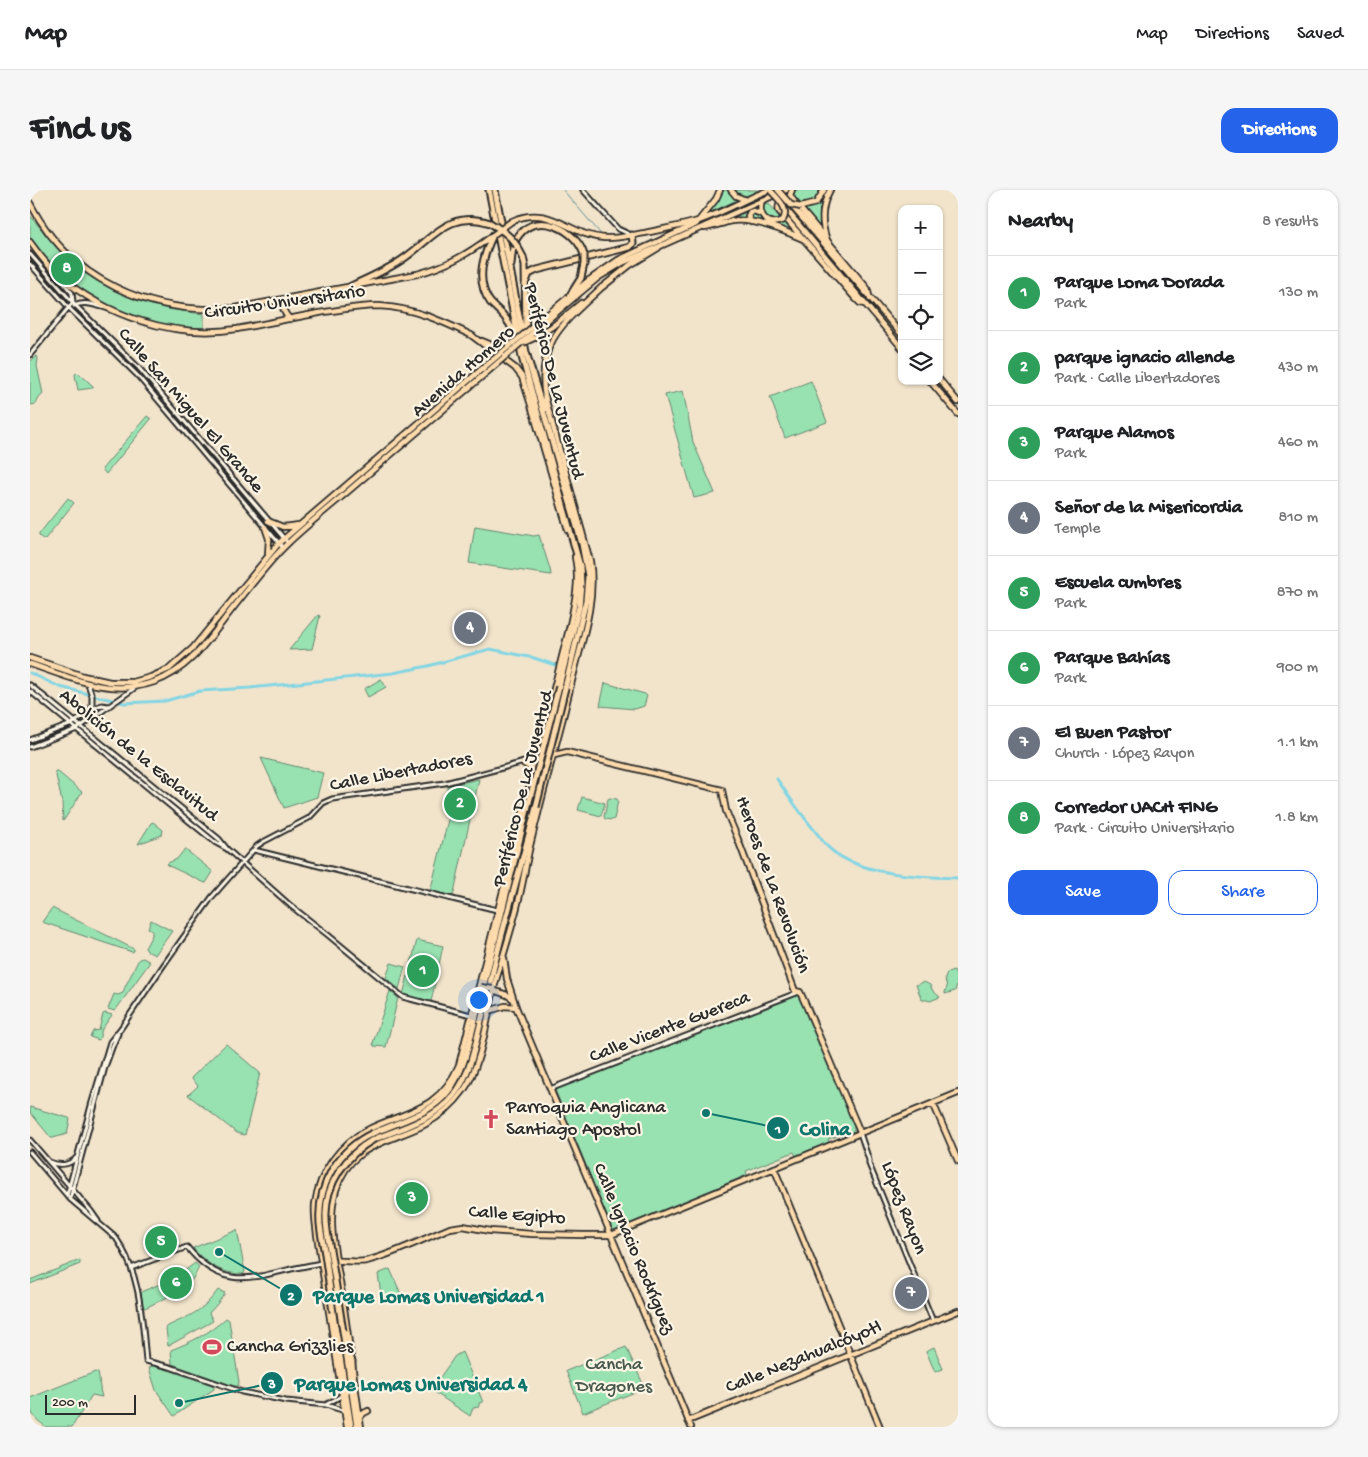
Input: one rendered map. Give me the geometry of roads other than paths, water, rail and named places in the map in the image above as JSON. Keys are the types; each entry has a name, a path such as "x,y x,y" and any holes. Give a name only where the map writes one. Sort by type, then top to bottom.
{"highway":[{"name":"Periférico De La Juventud","path":"342,1375 320,1224 324,1184 336,1162 356,1142 420,1121 431,1115 453,1096 460,1087 468,1069 536,806 578,611 581,584 580,566 550,459 524,354 489,190"},
{"name":"Periférico De La Juventud","path":"352,1391 328,1236 327,1204 335,1178 343,1164 361,1146 373,1136 428,1110 439,1102 448,1093 461,1071 529,802 584,609 587,589 587,566 576,524 545,414 524,354 495,190"},
{"path":"351,286 378,274 402,260 434,233 448,224 458,220 471,219 490,223 511,237 518,246 524,261 524,354"},
{"path":"510,270 514,244 526,228 539,223 551,224 568,233 579,244 584,256 581,278 569,297"},
{"path":"493,235 483,260 482,278 484,287 491,303 509,322 524,354"},
{"path":"525,284 529,274 534,270 629,248 633,245 632,235"},
{"path":"545,397 545,414"},
{"path":"545,454 550,459"},
{"path":"576,524 584,538"},
{"path":"570,625 578,611"},
{"path":"521,866 530,849"},
{"path":"505,881 514,861"},
{"path":"336,1359 342,1375 346,1411 351,1427"},
{"path":"352,1361 352,1391 357,1427"}],"main road":[{"path":"699,220 716,199 720,190"},
{"path":"731,190 736,196 746,200"},
{"path":"752,197 755,190"},
{"name":"Avenida Homero","path":"338,288 410,275 437,268 462,257 512,221 524,217 543,216 594,237 615,238 699,220 770,190"},
{"path":"770,190 898,343"},
{"path":"778,190 792,203 867,288 870,298"},
{"name":"Avenida Homero","path":"303,525 562,305 599,277 615,266 649,250 786,190"},
{"path":"792,190 790,194 792,203"},
{"path":"792,203 801,207 816,203 824,190"},
{"path":"829,244 824,231 823,216 824,206 830,190"},
{"path":"865,304 858,301 779,211 779,205 783,200 788,198 898,330"},
{"path":"761,214 760,206 762,200"},
{"name":"Circuito Universitario","path":"30,203 62,248 86,269 126,293 151,301 186,309 211,310 235,308 338,288"},
{"path":"752,223 748,218 750,212 754,211 773,222 783,220 785,214 784,206"},
{"path":"30,211 42,222"},
{"name":"Avenida Homero","path":"562,305 589,280 618,260 689,227 699,220"},
{"path":"700,228 731,222 752,223 780,229 806,240"},
{"name":"Circuito Universitario","path":"30,242 56,273 86,295 115,311 156,324 196,330 234,329 342,309 384,307 421,313 450,324 494,346 524,343 534,338"},
{"path":"602,287 630,265 668,242"},
{"name":"Avenida Homero","path":"534,338 553,326 602,287"},
{"name":"Periférico De La Juventud","path":"361,1427 334,1245 331,1207 336,1187 342,1176 350,1164 364,1151 375,1144 423,1125 444,1111 456,1100 471,1076 479,1052 493,990 517,907 580,651 590,600 591,566 545,397 543,372 552,340 564,324 602,287"},
{"path":"290,319 286,316 284,302 294,297"},
{"name":"Periférico De La Juventud","path":"344,1395 336,1359 315,1215 315,1205 321,1181 333,1160 350,1141 368,1130 425,1106 440,1094 459,1065 576,600 578,579 573,547 523,380 519,372 508,362 471,335"},
{"path":"943,384 958,402"},
{"path":"933,385 958,414"},
{"path":"268,521 282,527 303,525"},
{"path":"30,658 83,676 110,682 133,682 169,669 193,648 279,543 303,525"},
{"path":"30,664 88,684 109,688 136,687 164,678 190,660 303,525"},
{"path":"265,527 269,544 267,558"},
{"path":"540,744 547,748 556,746 564,752"},
{"name":"Calle Libertadores","path":"537,759 564,752"},
{"name":"Heroes de La Revolución","path":"564,752 722,790 726,811 738,837 795,991 800,992"},
{"path":"523,763 534,769 543,767 549,771"},
{"name":"Calle Ignacio Rodríguez","path":"504,954 505,972 516,1007 691,1427"},
{"path":"480,986 508,995 514,1000"},
{"path":"800,992 860,1132"},
{"path":"489,1011 505,1006 516,1007"},
{"path":"611,1235 958,1093"},
{"path":"934,1103 958,1161"},
{"path":"774,1168 880,1427"},
{"name":"Calle Egipto","path":"321,1263 337,1261 365,1262 459,1226 514,1232 583,1236 611,1235"},
{"path":"319,1247 328,1248 334,1245"},
{"path":"323,1273 326,1270 332,1269 339,1271"},
{"name":"Calle Nezahualcóyotl","path":"688,1421 958,1310"},
{"path":"346,1411 346,1427"},
{"path":"360,1417 364,1412 368,1411"}],"street":[{"path":"583,190 620,231 632,235"},
{"name":"Calle San Miguel El Grande","path":"30,254 74,304 139,368 288,543"},
{"name":"Calle San Miguel El Grande","path":"30,264 68,309 137,375 283,548"},
{"path":"56,273 71,292 74,304"},
{"path":"30,355 74,304 89,304 115,311"},
{"path":"88,684 92,696 92,710"},
{"name":"Abolición de la Esclavitud","path":"30,685 74,723 77,729 216,843 227,849 291,906 402,997 471,1014"},
{"path":"30,747 77,729 136,687"},
{"name":"Abolición de la Esclavitud","path":"30,691 81,726 224,843 227,849"},
{"path":"30,740 74,723 100,706 109,706"},
{"name":"Calle Libertadores","path":"81,1152 112,1039 212,897 263,842 309,818 317,812 323,803 332,799 445,784 537,759"},
{"path":"254,850 497,910"},
{"name":"Calle Vicente Guereca","path":"550,1089 800,992"},
{"name":"López Rayon","path":"860,1132 869,1164 933,1321"},
{"path":"30,1140 100,1224"},
{"path":"30,1152 68,1197 116,1238 120,1245 131,1268 138,1290 146,1361 170,1367 242,1392 286,1401 326,1405 346,1411"},
{"path":"48,1162 67,1164 81,1152"},
{"path":"68,1197 81,1152"},
{"path":"68,1197 73,1191 81,1152"},
{"path":"131,1268 187,1247 196,1259 213,1270 223,1276 236,1278 248,1279 321,1263"},
{"path":"326,1405 344,1395"}],"waterway":[{"path":"563,190 600,233"},
{"path":"30,673 60,687 124,703 165,701 200,691 250,688 393,673 428,666 490,649 534,658 555,665"},
{"path":"777,779 824,843 843,858 857,864 891,873 958,878"}],"place":[{"name":"Corredor UACH FING","path":"67,269"},
{"name":"Señor de la Misericordia","path":"470,628"},
{"name":"parque ignacio allende","path":"460,804"},
{"name":"Parque Loma Dorada","path":"423,971"},
{"name":"Colina","path":"706,1113"},
{"name":"Parroquia Anglicana Santiago Apostol","path":"491,1119"},
{"name":"Parque Alamos","path":"412,1198"},
{"name":"Escuela cumbres","path":"161,1242"},
{"name":"Parque Lomas Universidad 1","path":"219,1252"},
{"name":"Parque Bahías","path":"176,1283"},
{"name":"El Buen Pastor","path":"911,1293"},
{"name":"Cancha Grizzlies","path":"212,1347"},
{"name":"Parque Lomas Universidad 4","path":"179,1403"}],"park label":[{"name":"Cancha Dragones","path":"614,1376"}]}
